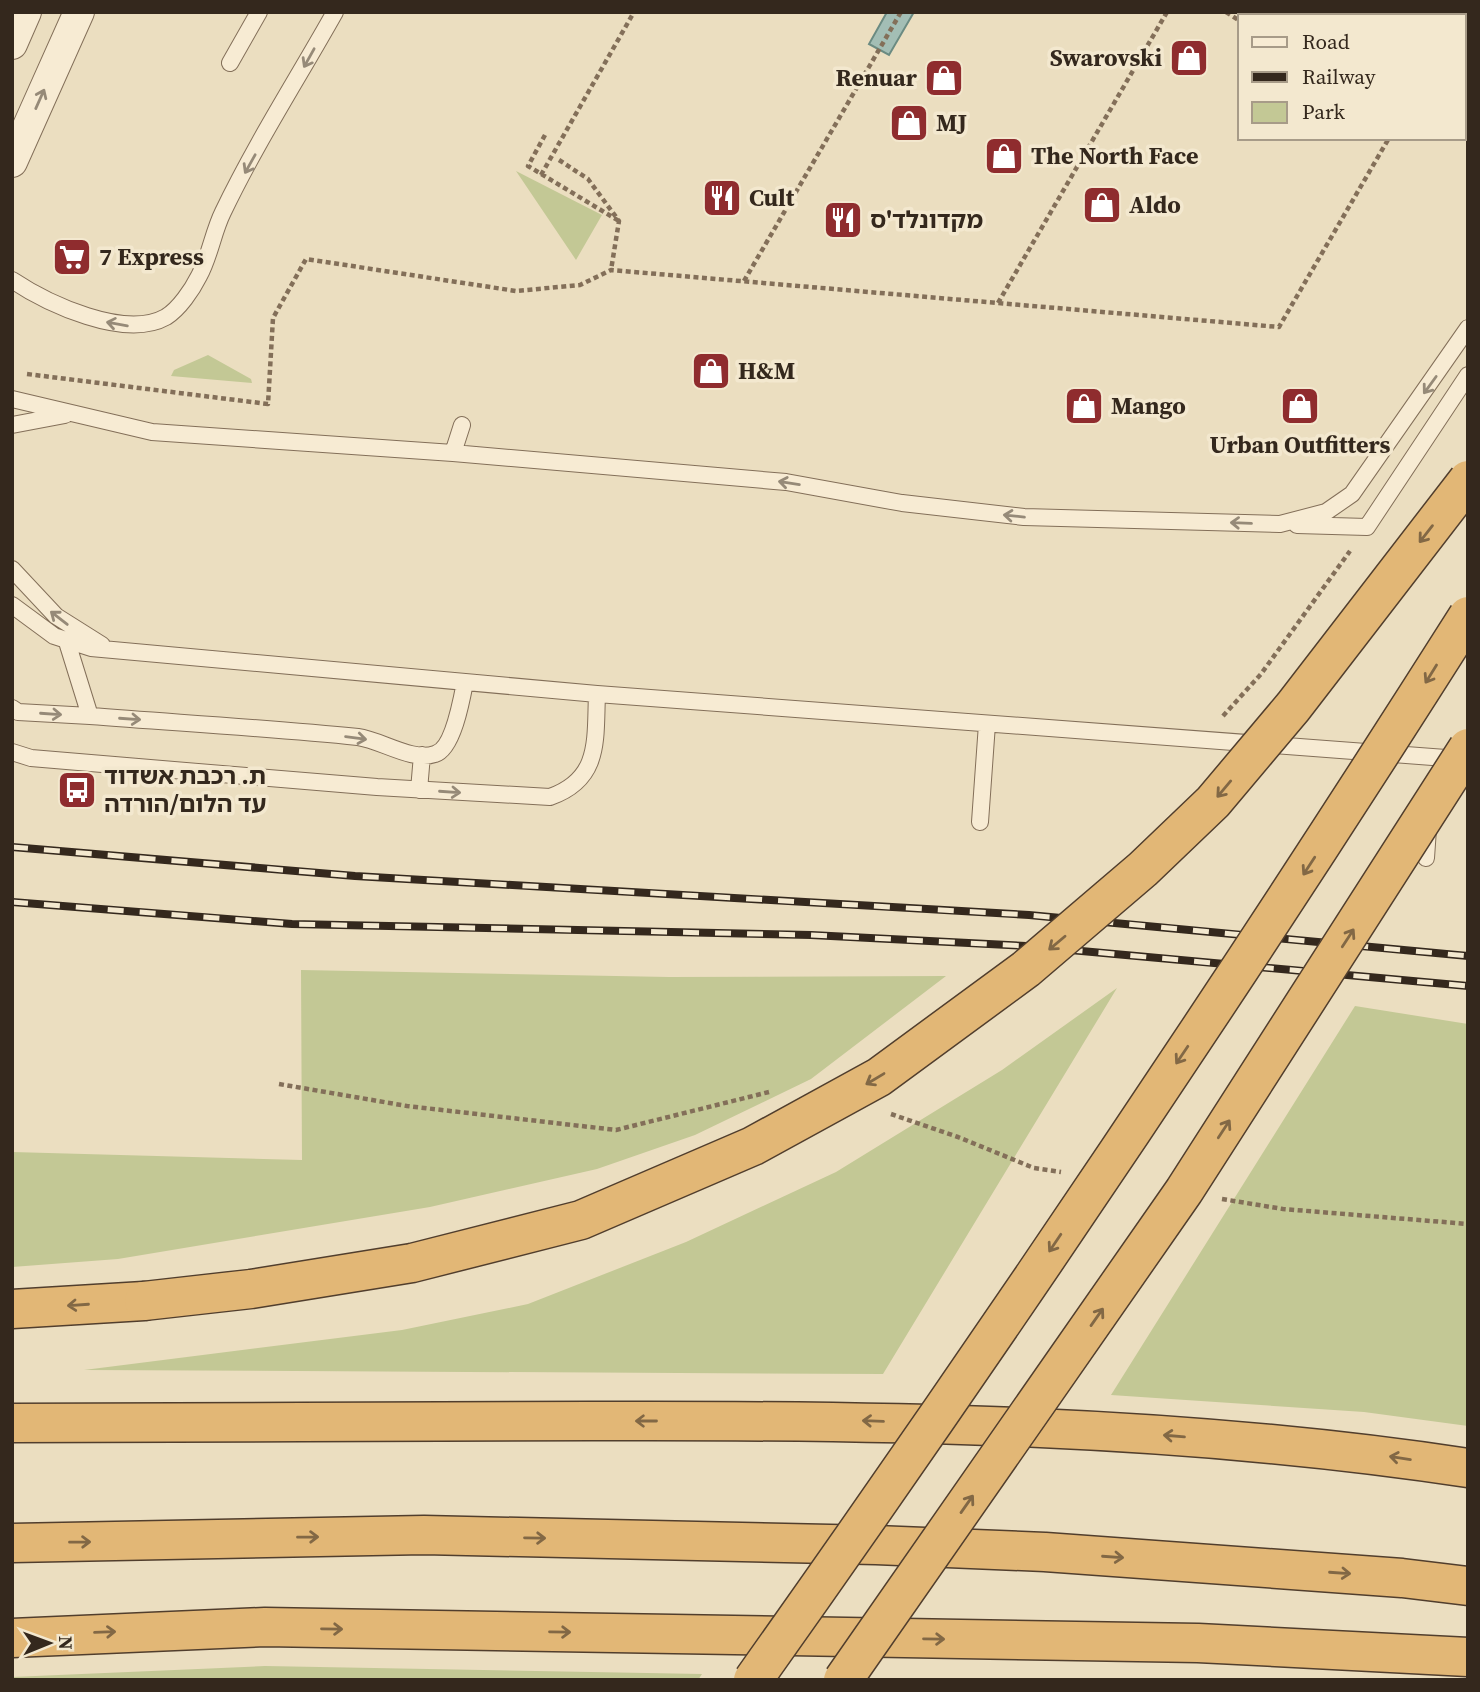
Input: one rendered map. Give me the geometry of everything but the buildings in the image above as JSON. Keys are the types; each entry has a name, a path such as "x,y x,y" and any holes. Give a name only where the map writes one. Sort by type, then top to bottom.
{"highway":[{"path":"12,1309 251,1289 412,1263 581,1220 754,1146 879,1077 1026,969 1143,869 1213,802 1293,707 1468,480"},
{"path":"753,1680 891,1486 1306,872 1468,616"},
{"path":"843,1680 1184,1191 1451,752"},
{"path":"12,1423 867,1420 1139,1432 1380,1455 1468,1468"},
{"path":"12,1543 424,1535 889,1546 1045,1552 1223,1564 1468,1586"},
{"path":"12,1638 265,1627 1198,1643 1468,1657"}],"street":[{"path":"12,44 26,12"},
{"path":"12,162 79,12"}],"lane":[{"path":"230,63 259,12"},
{"path":"12,280 96,319 122,326 145,325 167,316 186,297 200,275 222,213 335,12"},
{"path":"1280,524 1326,512 1352,494 1468,328"},
{"path":"12,398 152,432 453,453 786,481 902,503 1024,517 1367,527 1468,374"},
{"path":"12,425 74,414"},
{"path":"453,453 461,425"},
{"path":"12,569 41,604 63,621 93,640 118,650"},
{"path":"12,605 41,628 67,642 118,650 597,694 988,724 1201,740 1451,752 1468,760"},
{"path":"67,642 90,716"},
{"path":"12,708 18,712 361,738 422,755 435,755 446,745 466,682"},
{"path":"12,752 31,758 419,790 550,797 569,790 583,779 591,761 597,694"},
{"path":"980,822 988,724"},
{"path":"1426,858 1451,752"},
{"path":"419,790 422,755"}],"path":[{"path":"541,175 634,12"},
{"path":"744,281 901,12"},
{"path":"998,303 1167,12"},
{"path":"545,135 528,166 619,221"},
{"path":"16,374 268,404 273,318 306,259 516,291 580,285 611,270 1279,327 1389,140"},
{"path":"559,160 588,179 619,221 611,270"},
{"path":"1201,740 1261,674 1367,527"},
{"path":"279,1084 407,1106 616,1130 771,1092"},
{"path":"883,1111 958,1136 1034,1168 1073,1174"},
{"path":"1218,1198 1283,1209 1468,1224"}],"green space":[{"path":"516,171 602,215 576,260"},
{"path":"208,355 251,379 252,383 171,376 174,370"},
{"path":"301,970 669,977 946,976 811,1079 695,1135 597,1169 430,1207 118,1259 12,1267 12,1152 302,1160"},
{"path":"1117,988 883,1374 84,1370 402,1330 528,1304 686,1242 836,1172 1002,1070"},
{"path":"1355,1006 1468,1024 1468,1426 1364,1412 1111,1395"},
{"path":"265,1666 702,1674 698,1680 12,1680 12,1677"}],"water":[{"path":"887,12 914,12 889,55 869,44"}],"railway":[{"path":"12,847 355,876 1029,915 1468,956"},
{"path":"12,902 292,924 811,935 1026,946 1468,986"}],"place":[{"name":"Swarovski","path":"1189,58"},
{"name":"Renuar","path":"944,78"},
{"name":"MJ","path":"909,123"},
{"name":"The North Face","path":"1004,156"},
{"name":"Cult","path":"722,198"},
{"name":"Aldo","path":"1102,205"},
{"name":"מקדונלד'ס","path":"843,220"},
{"name":"7 Express","path":"72,257"},
{"name":"H&M","path":"711,371"},
{"name":"Mango","path":"1084,406"},
{"name":"Urban Outfitters","path":"1300,406"},
{"name":"ת. רכבת אשדוד עד הלום/הורדה","path":"77,790"}]}
